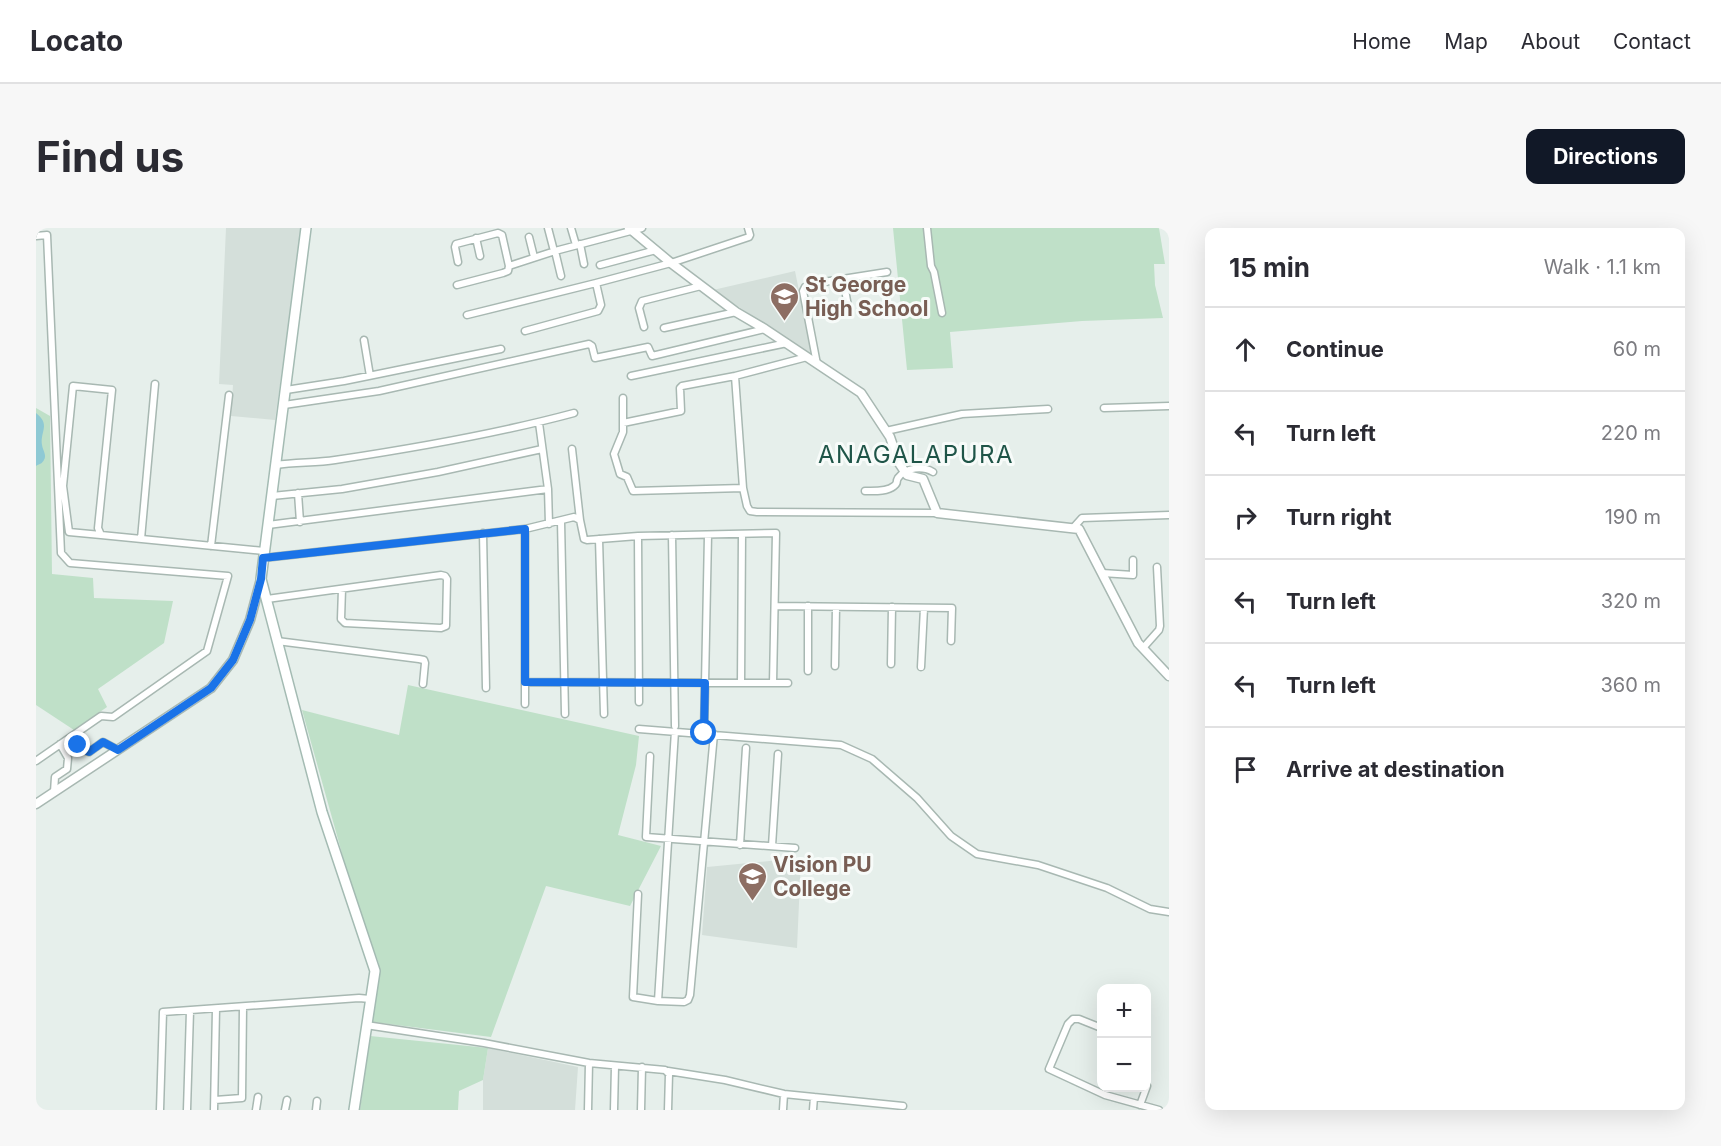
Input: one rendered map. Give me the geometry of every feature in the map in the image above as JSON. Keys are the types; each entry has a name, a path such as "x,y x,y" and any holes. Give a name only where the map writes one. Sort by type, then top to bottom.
{"main road":[{"path":"306,228 261,579 322,812 375,971 354,1110"}],"street":[{"path":"548,228 561,276"},
{"path":"571,228 584,264"},
{"path":"509,266 578,244 642,228"},
{"path":"467,315 671,263 749,237 748,228"},
{"path":"927,228 931,266 942,313"},
{"path":"631,229 671,263 736,312 765,328 861,393 886,431 907,475 923,478 937,513"},
{"path":"36,236 47,235 61,553 70,563 228,576 207,651 113,717 101,716 36,761"},
{"path":"457,285 507,271 509,266 502,235 476,238 456,244 458,262"},
{"path":"529,237 534,257"},
{"path":"476,238 480,256"},
{"path":"600,265 656,250"},
{"path":"817,364 803,291 805,287 811,284 887,272"},
{"path":"843,279 848,306"},
{"path":"525,330 598,311 601,305 596,283"},
{"path":"644,327 639,308 642,301 701,286"},
{"path":"664,328 736,312"},
{"path":"284,405 379,391 589,344 592,346 595,358 648,347 652,356 765,328"},
{"path":"364,340 370,376"},
{"path":"630,376 787,343"},
{"path":"286,390 370,376 501,349"},
{"path":"623,423 681,411 680,388 682,386 735,376 807,357"},
{"path":"735,376 743,488 750,511 937,513 1079,529 1138,643 1169,676"},
{"path":"141,539 154,384"},
{"path":"101,535 98,528 112,390 73,386 63,486 69,532 211,546 264,555 525,529 574,518 580,520"},
{"path":"211,546 230,395"},
{"path":"623,398 623,434 614,454 620,474 627,477 633,491 743,488"},
{"path":"1104,408 1169,406"},
{"path":"886,431 962,414 1048,409"},
{"path":"276,465 344,459 447,442 574,414"},
{"path":"539,423 548,489 549,524"},
{"path":"272,496 342,489 438,472 542,449"},
{"path":"572,449 584,539 776,533 773,683"},
{"path":"865,491 888,489 895,485 898,478 905,472 924,468 933,472"},
{"path":"268,525 548,489"},
{"path":"298,493 300,522"},
{"path":"1073,528 1082,518 1169,515"},
{"path":"561,521 565,714"},
{"path":"525,529 525,704"},
{"path":"483,533 486,688"},
{"path":"741,683 742,534"},
{"path":"658,1000 675,728 672,535"},
{"path":"704,733 708,535"},
{"path":"638,536 639,702"},
{"path":"599,539 604,714"},
{"path":"1102,573 1133,575 1133,560"},
{"path":"1143,648 1160,626 1157,567"},
{"path":"267,599 441,575 447,579 446,626 441,628 345,623 341,619 342,589"},
{"path":"36,804 211,688 233,660 250,620 261,579"},
{"path":"775,606 952,608 951,641"},
{"path":"808,606 808,671"},
{"path":"835,666 836,607"},
{"path":"891,664 892,607"},
{"path":"921,667 924,608"},
{"path":"278,641 424,660 423,684"},
{"path":"525,682 788,683"},
{"path":"639,729 675,728 704,733 841,745 872,759 917,798 951,836 977,854 1038,865 1107,888 1150,909 1169,912"},
{"path":"638,894 633,997 684,1002 690,995 714,734"},
{"path":"72,736 81,748 89,752 103,742 118,750"},
{"path":"54,792 55,777 67,769 68,758 60,744"},
{"path":"740,844 746,748"},
{"path":"772,846 778,754"},
{"path":"650,756 646,837 795,848"},
{"path":"160,1110 163,1012 370,999"},
{"path":"214,1100 242,1098 243,1007"},
{"path":"214,1110 216,1009"},
{"path":"188,1110 190,1011"},
{"path":"1097,1027 1079,1019 1073,1019 1068,1023 1049,1069 1105,1095 1157,1110"},
{"path":"366,1025 484,1042 589,1064 642,1067 725,1080 784,1094 840,1100 865,1106 903,1106"},
{"path":"588,1110 589,1064"},
{"path":"614,1110 615,1066"},
{"path":"641,1110 642,1067"},
{"path":"668,1071 668,1110"},
{"path":"1140,1105 1145,1092"},
{"path":"783,1110 784,1094"},
{"path":"256,1110 258,1097"},
{"path":"813,1110 814,1097"},
{"path":"285,1110 287,1100"},
{"path":"839,1110 840,1100"},
{"path":"316,1110 317,1101"}],"shaded area":[{"path":"226,228 302,228 275,420 231,416 233,385 219,384"},
{"name":"St George High School","path":"795,271 812,355 713,290"},
{"name":"Vision PU College","path":"801,858 797,948 702,935 707,867"},
{"path":"488,1048 578,1067 575,1110 483,1110 483,1080"}],"green space":[{"path":"893,228 1159,228 1165,264 1154,264 1155,285 1163,318 1082,321 950,332 953,368 907,370"},
{"path":"36,408 50,416 52,574 93,578 94,598 173,601 164,643 98,689 107,707 74,730 36,705"},
{"path":"408,685 639,736 636,765 618,835 661,846 630,906 546,886 491,1037 373,1022 379,964 353,893 302,710 399,735"},
{"path":"370,1036 488,1048 483,1080 459,1091 458,1110 360,1110"}],"water":[{"path":"36,413 44,425 42,445 45,456 44,460 36,466"}],"place":[{"name":"St George High School","path":"784,322"},
{"name":"Vision PU College","path":"752,902"}],"district":[{"name":"ANAGALAPURA","path":"916,454"}],"route":[{"path":"78,745 89,752 103,742 118,750 211,688 233,660 250,620 261,579 263,558 525,529 525,682 705,683 704,733"}]}
